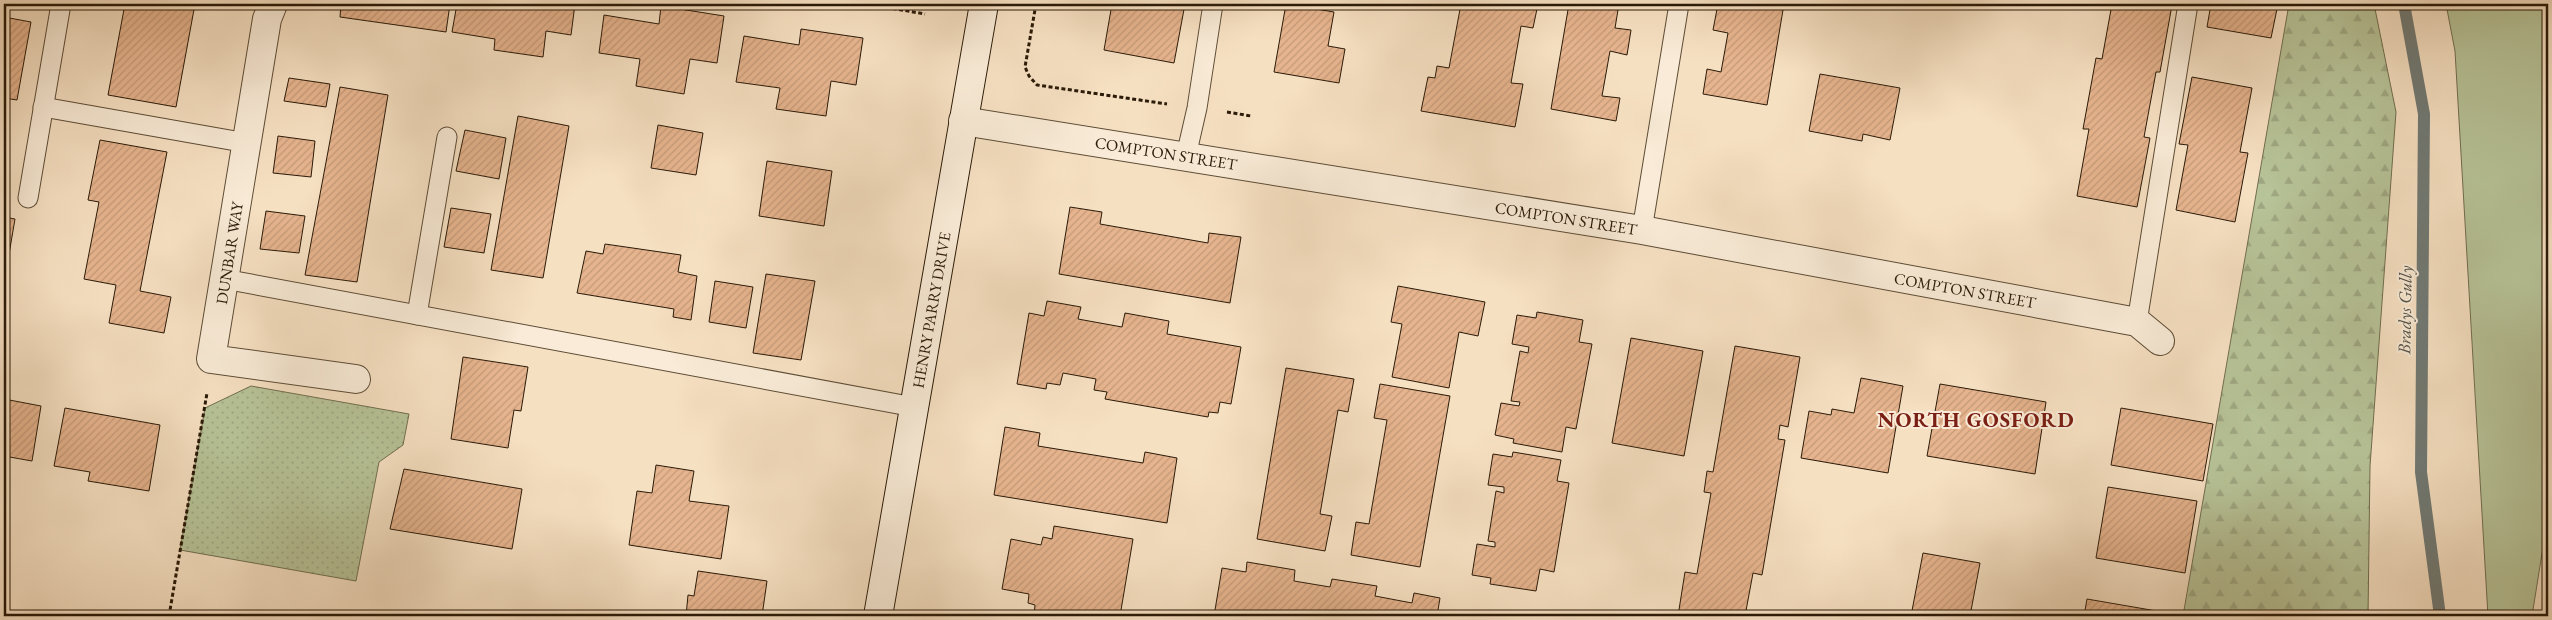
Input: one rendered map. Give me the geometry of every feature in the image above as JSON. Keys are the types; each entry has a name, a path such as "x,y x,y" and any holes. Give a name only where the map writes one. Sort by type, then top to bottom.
{"street":[{"name":"DUNBAR WAY","path":"273,4 267,19 212,359 356,380"},
{"name":"HENRY PARRY DRIVE","path":"878,616 984,4"},
{"name":"COMPTON STREET","path":"963,121 1642,230 2137,322 2160,341"}],"lane":[{"path":"28,198 61,4"},
{"path":"1186,156 1197,108 1213,4"},
{"path":"1642,230 1679,4"},
{"path":"2137,322 2188,4"},
{"path":"43,107 246,143"},
{"path":"417,315 447,137"},
{"path":"224,279 914,407"}],"path":[{"path":"867,4 925,14"},
{"path":"1036,4 1025,67 1029,76 1037,85 1251,116"},
{"path":"169,616 205,408"}],"green space":[{"path":"2289,4 2374,4 2396,112 2370,466 2368,616 2183,616"},
{"path":"2446,4 2548,4 2548,516 2532,616 2488,616 2455,51"},
{"path":"251,386 409,414 403,445 379,462 356,581 180,550 205,408"}],"building":[{"path":"125,4 195,4 176,107 108,95"},
{"path":"341,4 450,4 446,32 340,17"},
{"path":"457,4 575,4 571,35 546,31 543,57 494,50 495,39 452,32"},
{"path":"1112,4 1185,4 1174,63 1104,50"},
{"path":"1286,4 1334,12 1328,46 1345,49 1339,83 1274,72"},
{"path":"1461,4 1538,4 1533,28 1521,26 1511,83 1523,84 1515,127 1421,111 1428,77 1435,78 1437,66 1449,68"},
{"path":"1569,4 1619,4 1615,28 1631,30 1627,55 1610,51 1602,96 1620,98 1616,121 1551,109"},
{"path":"1718,4 1784,4 1767,105 1703,94 1707,69 1721,72 1728,33 1713,30"},
{"path":"2112,4 2172,5 2160,72 2156,72 2144,137 2150,138 2137,207 2077,196 2089,129 2083,129 2096,58 2102,59"},
{"path":"2211,4 2278,4 2271,38 2207,27"},
{"path":"661,6 724,16 717,63 690,59 684,94 636,86 640,59 599,53 604,15 659,24"},
{"path":"4,17 31,22 17,100 4,98"},
{"path":"801,29 863,38 856,85 831,81 826,116 776,109 780,88 736,82 744,36 799,45"},
{"path":"1820,74 1900,88 1890,140 1863,134 1862,141 1809,131"},
{"path":"2192,77 2252,88 2240,152 2248,153 2235,222 2176,210 2188,145 2179,144"},
{"path":"289,78 330,84 326,107 284,101"},
{"path":"340,87 388,95 357,282 305,275"},
{"path":"518,116 569,126 543,278 491,270"},
{"path":"658,125 703,133 696,175 651,168"},
{"path":"465,130 506,138 499,179 456,171"},
{"path":"278,136 315,141 311,177 273,173"},
{"path":"100,140 167,152 140,291 171,297 164,333 109,323 116,285 84,279 99,202 88,200"},
{"path":"767,161 832,171 824,226 759,216"},
{"path":"1070,207 1102,212 1100,224 1208,243 1209,233 1241,237 1230,303 1059,274"},
{"path":"451,208 491,214 484,253 444,247"},
{"path":"266,211 305,216 299,253 260,249"},
{"path":"4,217 15,219 7,266 4,265"},
{"path":"605,244 681,255 678,272 697,276 691,320 673,317 674,309 577,293 586,251 603,254"},
{"path":"766,274 815,281 801,360 753,353"},
{"path":"715,281 753,287 746,328 709,322"},
{"path":"1398,286 1485,302 1478,336 1459,332 1449,388 1392,377 1402,324 1391,322"},
{"path":"1047,301 1081,307 1078,319 1122,327 1125,313 1169,321 1167,334 1241,347 1231,404 1220,402 1218,413 1209,412 1208,417 1105,399 1107,392 1094,390 1096,379 1063,373 1060,385 1047,383 1046,389 1017,384 1029,313 1044,316"},
{"path":"1537,312 1583,320 1579,342 1592,344 1576,429 1566,427 1562,452 1513,443 1514,439 1495,435 1501,403 1519,406 1520,402 1511,401 1520,351 1528,353 1529,347 1512,344 1517,315 1536,318"},
{"path":"1631,338 1703,351 1684,456 1612,443"},
{"path":"1735,346 1800,357 1788,427 1780,425 1778,439 1785,440 1762,575 1753,573 1745,616 1678,616 1685,572 1697,574 1711,493 1704,492 1707,471 1713,472"},
{"path":"463,357 528,367 521,411 514,410 508,448 451,439"},
{"path":"1286,368 1354,379 1348,412 1338,410 1320,514 1332,516 1325,551 1257,539"},
{"path":"1861,378 1903,386 1888,473 1801,458 1809,411 1831,415 1832,409 1854,413"},
{"path":"1380,384 1450,396 1420,567 1351,555 1356,522 1369,524 1387,420 1374,418"},
{"path":"1940,384 2046,402 2035,474 1927,456"},
{"path":"4,399 41,406 32,461 4,456"},
{"path":"65,408 160,425 149,491 88,481 90,472 54,466"},
{"path":"2121,408 2213,424 2203,481 2111,465"},
{"path":"1005,427 1040,433 1038,446 1143,463 1145,452 1177,458 1167,523 994,495"},
{"path":"1513,452 1561,460 1557,481 1569,483 1554,572 1540,569 1536,591 1490,584 1491,578 1472,575 1477,544 1495,547 1495,542 1488,541 1496,491 1504,493 1504,487 1488,485 1493,454 1512,457"},
{"path":"656,465 694,471 689,501 729,506 721,559 629,545 637,491 652,493"},
{"path":"404,469 522,489 512,549 390,529"},
{"path":"2108,487 2197,501 2185,573 2096,558"},
{"path":"1054,526 1133,539 1120,616 1034,616 1035,605 1028,603 1029,594 1002,589 1011,539 1041,545 1043,537 1052,539"},
{"path":"1923,553 1980,563 1970,616 1911,616"},
{"path":"1247,562 1295,570 1294,581 1330,587 1332,579 1377,586 1375,596 1412,603 1414,593 1440,598 1437,616 1214,616 1222,568 1246,572"},
{"path":"698,571 767,581 762,616 686,616 688,595 694,596"},
{"path":"2087,599 2174,614 2174,616 2084,616"}],"waterway":[{"name":"Bradys Gully","path":"2404,4 2424,114 2421,472 2440,616"}],"district":[{"name":"NORTH GOSFORD","path":"1976,420"}]}
